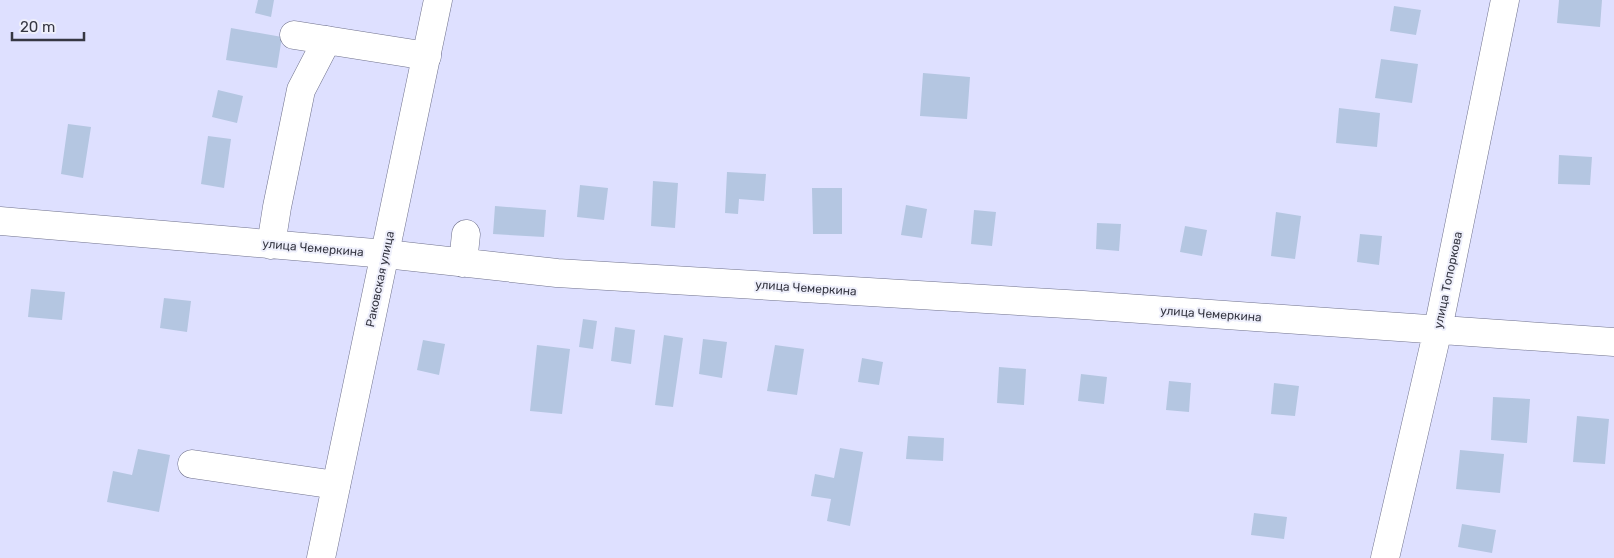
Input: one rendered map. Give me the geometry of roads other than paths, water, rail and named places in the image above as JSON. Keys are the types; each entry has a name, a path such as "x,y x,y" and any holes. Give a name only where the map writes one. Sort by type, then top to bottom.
{"street":[{"name":"Раковская улица","path":"321,558 438,0"},
{"name":"улица Топоркова","path":"1385,558 1438,329 1505,0"},
{"path":"294,35 427,56"},
{"path":"271,244 301,90 327,40"},
{"name":"улица Чемеркина","path":"0,221 386,254 558,273 1084,305 1614,342"},
{"path":"463,263 466,234"},
{"path":"192,464 336,485"}]}
